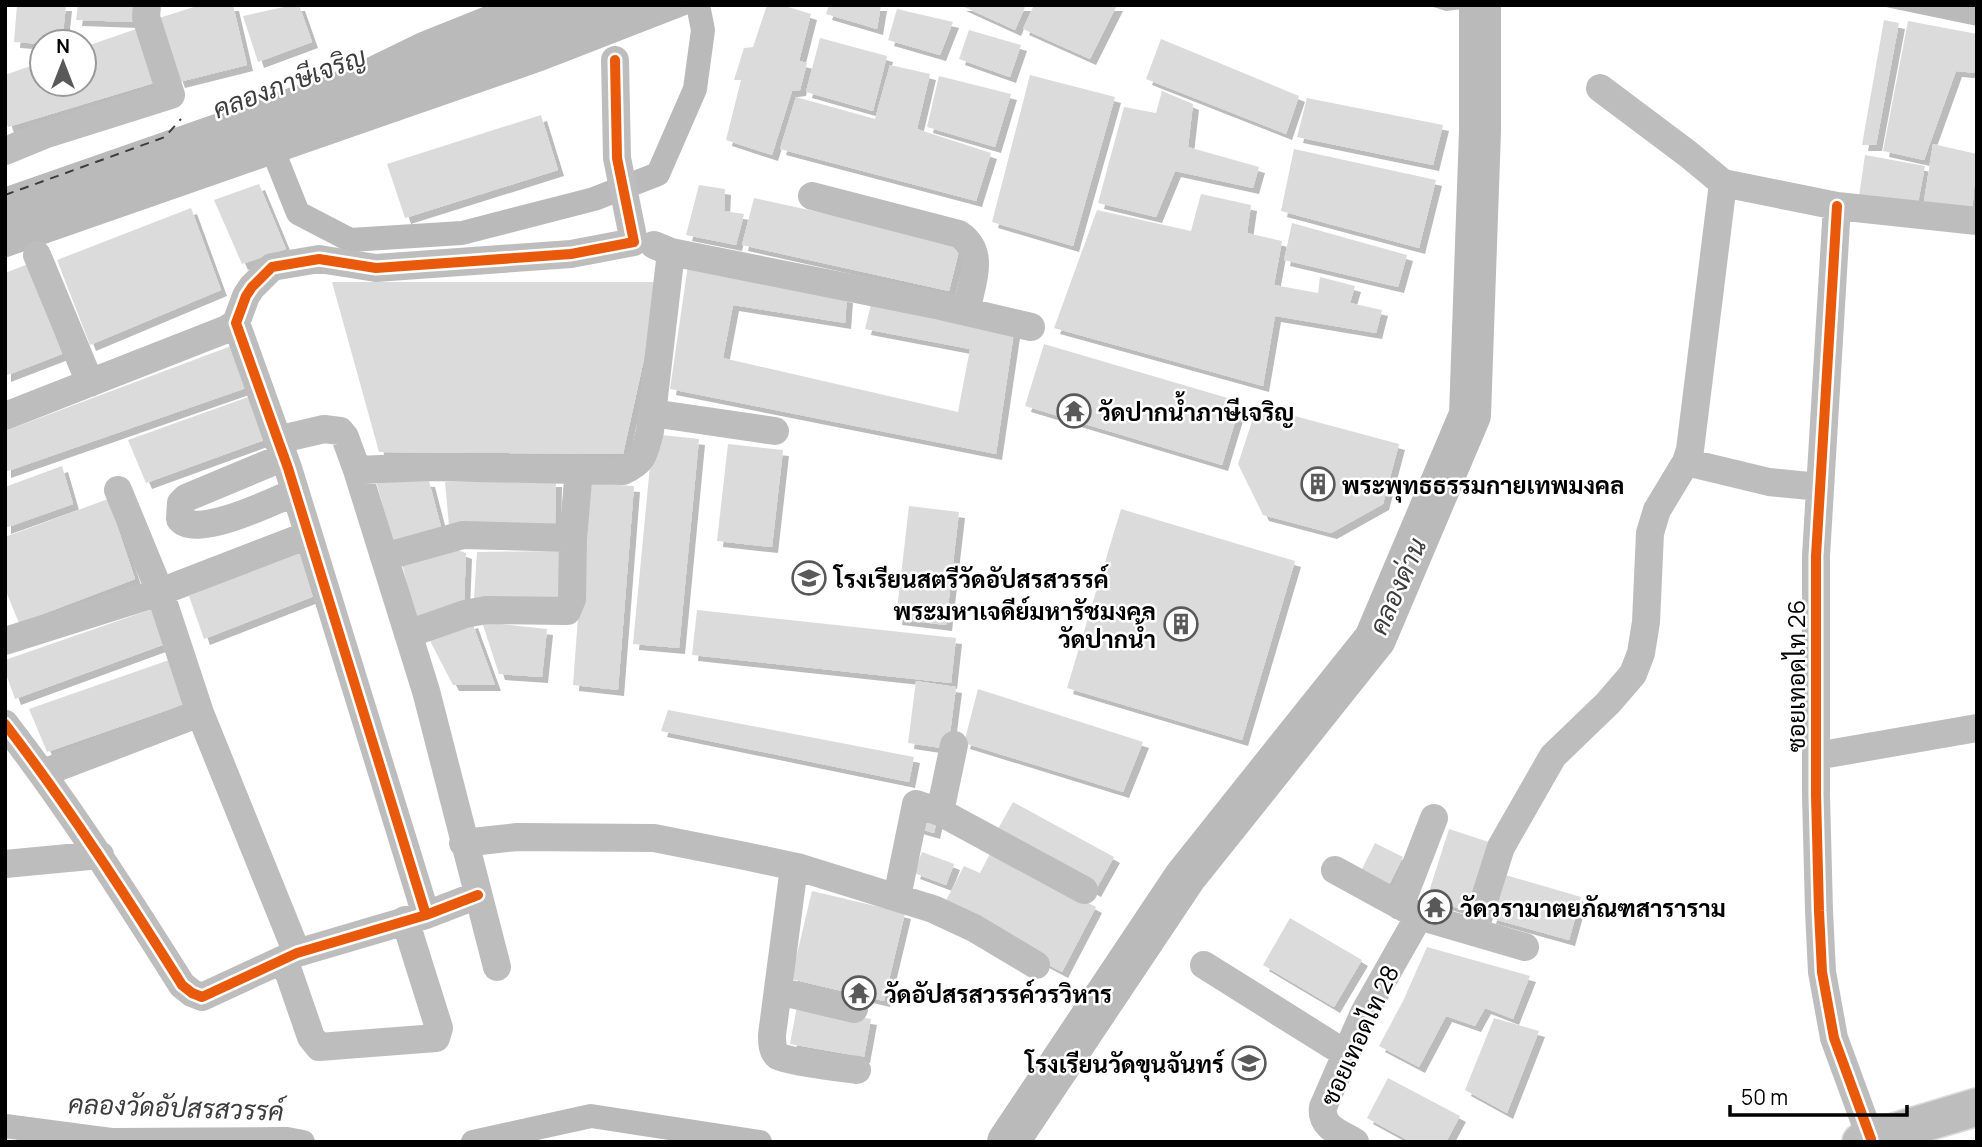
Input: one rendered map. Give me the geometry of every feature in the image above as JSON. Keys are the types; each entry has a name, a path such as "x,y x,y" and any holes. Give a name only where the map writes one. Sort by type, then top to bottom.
{"main road":[{"path":"1868,1141 1977,1107"}],"street":[{"path":"6,148 171,96 146,17 147,5"},
{"path":"615,60 617,158 632,230 671,252 1031,327"},
{"path":"1600,88 1723,183 1837,206 1977,221"},
{"path":"1474,932 1501,847 1553,756 1608,703 1633,674 1641,653 1646,622 1650,533 1657,510 1686,462 1723,183"},
{"path":"812,196 959,234 971,242 976,262 966,312"},
{"name":"ซอยเทอดไท 26","path":"1837,206 1816,556 1816,756 1822,972 1834,1038 1868,1141"},
{"path":"5,416 227,329 236,323 252,287 272,267 319,259 376,268 571,254 632,230"},
{"path":"357,470 430,467 623,471 638,465 643,456 652,412 671,252"},
{"path":"37,255 90,383"},
{"path":"118,490 160,592 200,713 290,956 311,1037 319,1047 436,1038 439,1028 415,917 308,535 281,448 236,323"},
{"path":"652,412 775,431"},
{"path":"295,492 223,521 201,526 188,525 180,519 181,503 186,498 281,448 324,429 340,431 345,437 426,691 497,967"},
{"path":"1686,462 1769,482 1820,487"},
{"path":"408,634 465,614 486,610 567,611 572,599 573,538 579,469"},
{"path":"384,557 463,534 573,538"},
{"path":"5,641 160,592 308,535"},
{"path":"43,773 200,713"},
{"path":"5,724 100,855 183,985 195,995 202,997 290,956 478,895"},
{"path":"1816,756 1977,728"},
{"path":"940,812 954,745"},
{"path":"897,897 916,804 940,812 1084,890"},
{"name":"ซอยเทอดไท 28","path":"1355,1142 1326,1124 1322,1114 1330,1087 1409,911 1434,818"},
{"path":"463,843 516,837 654,838 794,867 933,909 974,928 1036,965"},
{"path":"5,864 100,855"},
{"path":"794,867 772,1035 773,1050 777,1056 857,1070"},
{"path":"1335,870 1409,911 1525,947"},
{"path":"1204,965 1346,1055"},
{"path":"778,991 854,1009"}],"shaded area":[{"path":"488,5 712,5 545,70 5,258 5,187 346,68 418,33"},
{"path":"1427,5 1496,5 1446,11"},
{"path":"1876,5 1977,5 1977,26"}],"building":[{"path":"17,5 66,5 64,28 28,28 28,43 14,42"},
{"path":"78,5 135,5 133,22 76,20"},
{"path":"200,5 233,5 247,65 179,82 156,19"},
{"path":"299,5 312,42 258,62 243,16"},
{"path":"767,5 782,5 811,14 799,61 807,63 800,90 792,91 772,155 726,140 741,80 734,80 744,48 753,47"},
{"path":"829,5 881,5 877,29 826,14"},
{"path":"960,5 1026,5 1015,30"},
{"path":"1034,5 1117,5 1090,59 1023,29"},
{"path":"897,9 953,22 940,55 888,40"},
{"path":"1884,20 1899,23 1876,145 1862,145"},
{"path":"1908,21 1977,34 1977,73 1956,71 1924,160 1883,151"},
{"path":"139,28 157,82 8,127 5,118 5,75 28,67 28,98 98,98 98,42"},
{"path":"969,30 1021,45 1010,77 959,59"},
{"path":"820,38 887,56 873,111 806,92"},
{"path":"1161,39 1299,96 1286,134 1146,79"},
{"path":"890,65 930,74 917,129 991,153 976,201 780,149 796,97 875,119"},
{"path":"1030,75 1115,97 1073,246 992,222"},
{"path":"939,76 1011,94 995,147 927,127"},
{"path":"1162,91 1193,104 1188,147 1259,167 1253,188 1175,171 1156,217 1098,203 1124,107 1156,113"},
{"path":"1307,98 1443,125 1433,165 1297,137"},
{"path":"541,115 558,170 405,218 387,164"},
{"path":"1933,144 1977,154 1972,212 1923,207"},
{"path":"1294,149 1436,180 1419,248 1281,211"},
{"path":"1865,155 1925,166 1917,208 1858,203"},
{"path":"259,184 286,249 242,264 214,200"},
{"path":"699,185 725,189 724,211 744,214 736,245 686,235"},
{"path":"1201,194 1251,205 1247,233 1282,241 1274,285 1318,293 1320,277 1355,286 1350,303 1382,310 1376,333 1275,316 1263,386 1054,328 1097,210 1191,231"},
{"path":"754,198 961,243 949,291 742,245"},
{"path":"191,208 221,290 90,345 57,260"},
{"path":"1292,223 1407,255 1398,287 1284,260"},
{"path":"28,264 62,354 5,376 5,273"},
{"path":"688,265 847,297 845,323 733,305 723,358 958,412 970,349 865,329 872,300 1014,332 996,454 670,389"},
{"path":"332,282 661,282 623,454 379,452"},
{"path":"1044,344 1241,402 1222,465 1025,406"},
{"path":"231,346 246,388 5,472 5,431"},
{"path":"251,396 267,439 146,483 128,440"},
{"name":"พระพุทธธรรมกายเทพมงคล","path":"1257,406 1399,444 1383,504 1331,533 1263,515 1238,464"},
{"path":"653,434 699,439 679,648 633,644"},
{"path":"728,444 783,450 772,547 717,541"},
{"path":"62,466 73,504 5,528 5,487"},
{"path":"375,478 429,481 442,531 394,545"},
{"path":"556,481 555,528 449,526 445,482"},
{"path":"588,483 634,486 618,690 573,685"},
{"path":"108,499 135,579 19,623 5,589 5,537"},
{"path":"909,506 959,512 946,625 896,619"},
{"name":"พระมหาเจดีย์มหารัชมงคล วัดปากน้ำ","path":"1121,509 1295,561 1242,740 1067,688"},
{"path":"449,547 466,553 464,604 416,622 402,563"},
{"path":"302,551 317,595 204,639 189,596"},
{"path":"559,551 558,602 474,599 477,552"},
{"path":"155,608 168,643 15,699 5,671 5,660"},
{"path":"697,610 956,638 951,683 692,655"},
{"path":"472,622 495,685 453,685 429,639"},
{"path":"482,622 547,629 542,677 499,674"},
{"path":"169,660 185,704 47,752 29,709"},
{"path":"916,681 956,687 948,749 908,743"},
{"path":"978,689 1143,742 1123,792 964,743"},
{"path":"668,710 914,757 909,782 661,731"},
{"path":"1013,802 1114,857 1095,891 994,836"},
{"path":"922,811 938,816 934,833 917,828"},
{"path":"1449,829 1492,843 1470,912 1427,898"},
{"path":"1375,843 1403,857 1389,885 1361,871"},
{"path":"922,852 954,864 946,885 914,873"},
{"path":"991,852 1096,907 1062,972 942,908 964,866 980,873"},
{"path":"1502,874 1581,897 1569,940 1490,918"},
{"path":"812,891 905,913 884,1001 791,979"},
{"path":"1290,918 1362,960 1334,1007 1263,965"},
{"path":"1427,947 1530,976 1513,1019 1485,1008 1475,1026 1446,1016 1419,1067 1379,1046"},
{"path":"797,1006 871,1019 864,1057 790,1044"},
{"path":"1494,1018 1539,1031 1507,1113 1465,1090"},
{"path":"1388,1078 1460,1116 1446,1142 1411,1142 1367,1118"}],"waterway":[{"path":"266,133 298,213 350,240 462,233 594,199 658,174 695,89 703,30 698,5"},
{"name":"คลองด่าน","path":"1008,1142 1185,877 1375,639 1470,415 1480,131 1480,5"},
{"name":"คลองวัดอัปสรสวรรค์","path":"473,1142 591,1116 760,1142"},
{"name":"คลองวัดอัปสรสวรรค์","path":"5,1126 111,1140 287,1139 303,1142"}],"ferry route":[{"path":"5,195 165,137 181,119"}],"cycle path":[{"path":"426,915 288,468 236,323 246,296 272,267 319,259 376,268 571,254 634,242 617,158 615,60"},
{"path":"1837,206 1816,556 1819,911 1822,972 1834,1038 1871,1139"},
{"path":"5,724 74,820 182,985 202,997 297,953 426,915 478,895"}],"place":[{"name":"วัดปากน้ำภาษีเจริญ","path":"1074,411"},
{"name":"พระพุทธธรรมกายเทพมงคล","path":"1318,484"},
{"name":"โรงเรียนสตรีวัดอัปสรสวรรค์","path":"809,578"},
{"name":"พระมหาเจดีย์มหารัชมงคล วัดปากน้ำ","path":"1181,624"},
{"name":"วัดวรามาตยภัณฑสาราราม","path":"1435,907"},
{"name":"วัดอัปสรสวรรค์วรวิหาร","path":"859,993"},
{"name":"โรงเรียนวัดขุนจันทร์","path":"1249,1063"}],"water label":[{"name":"คลองภาษีเจริญ","path":"289,82"}]}
